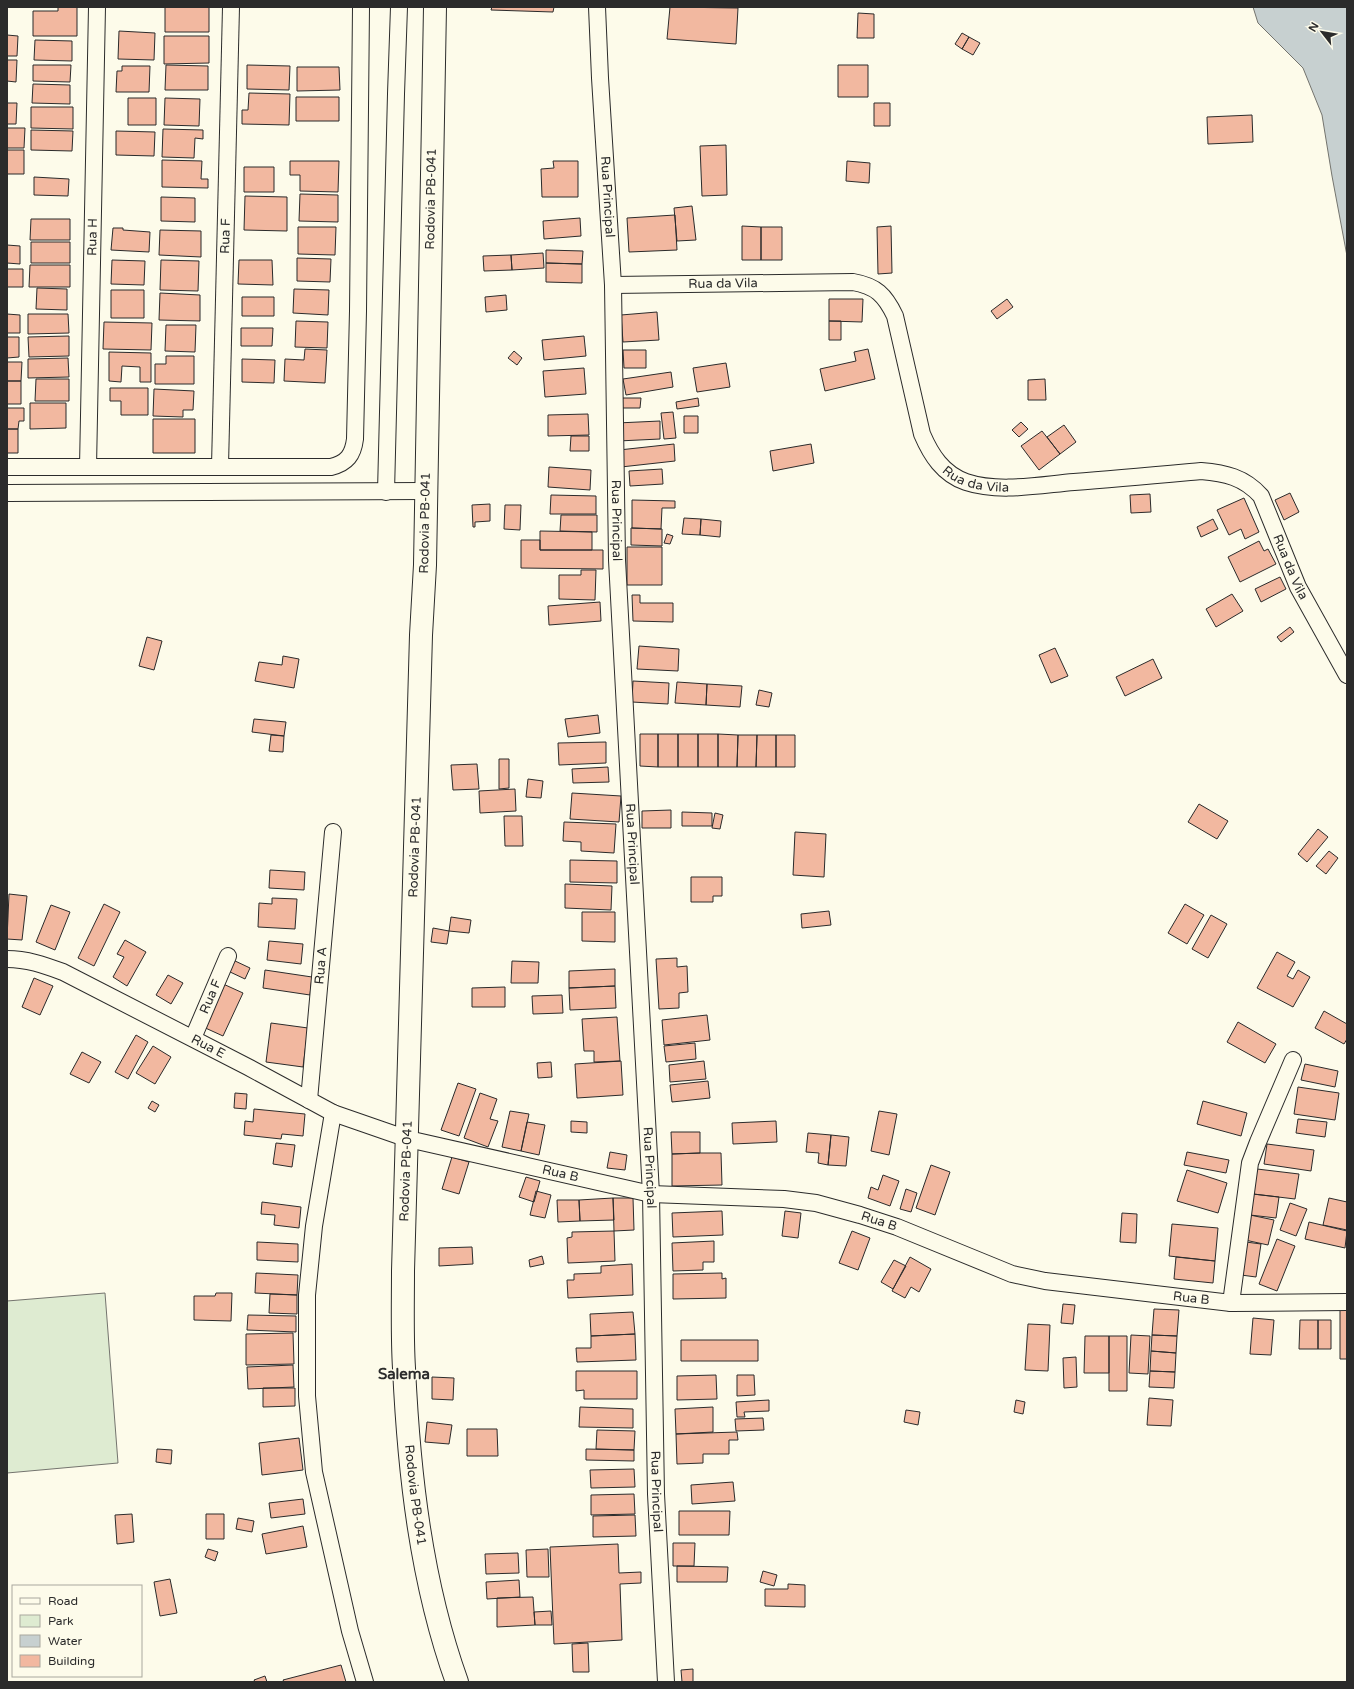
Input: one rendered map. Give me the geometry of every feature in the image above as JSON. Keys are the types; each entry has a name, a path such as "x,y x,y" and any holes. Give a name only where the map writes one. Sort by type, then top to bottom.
{"main road":[{"name":"Rodovia PB-041","path":"435,7 425,491 425,565 421,635 408,1140 403,1271 404,1367 410,1450 420,1536 429,1580 449,1659 457,1682"}],"street":[{"name":"Rua H","path":"88,467 97,7"},
{"name":"Rua F","path":"220,466 231,7"},
{"path":"7,467 331,466 340,465 345,461 354,447 358,311 361,7"},
{"path":"386,492 399,7"},
{"name":"Rua Principal","path":"597,7 613,285 617,560 651,1194 656,1494 666,1682"},
{"name":"Rua da Vila","path":"613,285 854,282 873,288 882,294 889,303 895,316 922,434 929,450 938,462 952,475 964,481 978,485 995,487 1025,487 1201,471 1218,472 1243,481 1253,487 1261,496 1298,587 1347,675"},
{"path":"7,493 425,491"},
{"name":"Rua A","path":"309,1100 333,832"},
{"name":"Rua F","path":"193,1038 228,956"},
{"name":"Rua E","path":"7,959 19,959 40,963 63,972 193,1038 333,1113 408,1140"},
{"path":"1231,1303 1250,1163 1293,1060"},
{"path":"333,1113 314,1226 307,1295 307,1396 314,1472 350,1631 365,1682"},
{"name":"Rua B","path":"408,1140 651,1194 784,1199 816,1203 860,1214 897,1227 1012,1274 1045,1281 1231,1303 1345,1297"}],"green space":[{"path":"105,1293 118,1463 7,1473 7,1301"}],"water":[{"path":"1253,7 1347,7 1347,256 1322,115 1303,68 1258,23"}],"building":[{"path":"58,7 77,7 77,36 33,36 33,11 58,11"},
{"path":"165,7 209,7 209,32 165,32"},
{"path":"492,7 554,7 553,12 491,10"},
{"path":"670,7 738,8 736,44 667,39"},
{"path":"858,13 874,14 874,38 857,38"},
{"path":"119,31 155,33 154,60 118,59"},
{"path":"962,33 969,37 962,49 955,44"},
{"path":"7,35 18,36 17,56 7,56"},
{"path":"164,36 209,36 209,63 164,64"},
{"path":"969,37 980,43 973,55 962,49"},
{"path":"35,40 72,41 72,61 34,60"},
{"path":"7,60 17,60 16,82 7,81"},
{"path":"33,65 71,65 70,82 33,81"},
{"path":"166,65 208,66 208,90 165,90"},
{"path":"247,65 290,66 289,90 247,89"},
{"path":"838,65 868,65 868,97 838,97"},
{"path":"122,66 150,66 149,92 116,92 117,71 122,71"},
{"path":"297,67 339,67 340,90 297,91"},
{"path":"33,84 70,85 70,104 32,103"},
{"path":"249,93 290,94 289,125 242,124 242,110 248,110"},
{"path":"296,97 339,97 339,121 296,121"},
{"path":"128,98 156,98 156,125 128,125"},
{"path":"165,98 200,99 199,126 164,125"},
{"path":"7,103 17,103 16,124 7,124"},
{"path":"874,103 890,103 890,126 874,126"},
{"path":"31,107 73,107 73,129 31,128"},
{"path":"1252,115 1253,142 1208,144 1207,117"},
{"path":"7,128 25,128 24,148 7,148"},
{"path":"163,129 203,130 203,139 195,138 194,158 162,157"},
{"path":"31,130 73,131 72,151 31,150"},
{"path":"116,131 155,132 154,156 116,155"},
{"path":"726,145 727,195 702,196 700,146"},
{"path":"7,150 24,150 24,174 7,174"},
{"path":"162,160 202,161 201,179 208,179 208,188 162,187"},
{"path":"290,161 339,161 338,192 300,191 300,175 290,175"},
{"path":"553,161 578,161 578,197 542,197 541,169 554,168"},
{"path":"847,161 870,163 869,183 846,181"},
{"path":"244,167 274,167 274,192 244,192"},
{"path":"34,177 69,179 68,196 34,195"},
{"path":"300,194 338,195 338,222 299,221"},
{"path":"245,196 287,197 287,231 244,230"},
{"path":"161,197 195,198 195,222 161,221"},
{"path":"692,206 696,240 677,241 674,208"},
{"path":"675,215 677,250 629,252 627,218"},
{"path":"580,218 581,236 544,239 543,221"},
{"path":"31,219 70,219 70,240 30,240"},
{"path":"742,226 761,227 761,260 742,260"},
{"path":"891,226 892,273 878,274 877,227"},
{"path":"298,227 336,227 335,255 298,254"},
{"path":"761,227 782,227 782,260 761,260"},
{"path":"113,228 150,232 149,252 111,250"},
{"path":"160,230 201,231 201,257 159,255"},
{"path":"31,242 70,242 70,263 31,263"},
{"path":"7,245 20,246 20,264 7,263"},
{"path":"546,250 583,251 582,264 546,263"},
{"path":"543,253 544,268 512,270 511,255"},
{"path":"511,255 512,270 484,271 483,256"},
{"path":"297,258 331,259 330,282 297,281"},
{"path":"112,260 145,261 144,285 111,284"},
{"path":"161,260 199,261 198,291 160,290"},
{"path":"239,260 272,260 273,285 238,284"},
{"path":"546,263 582,264 582,283 546,282"},
{"path":"30,265 70,265 70,287 29,287"},
{"path":"7,269 23,269 23,287 7,287"},
{"path":"37,288 67,289 67,310 36,309"},
{"path":"294,289 329,290 328,315 293,313"},
{"path":"111,290 144,290 144,318 111,318"},
{"path":"160,293 200,295 200,321 159,320"},
{"path":"506,295 507,310 486,312 485,297"},
{"path":"242,297 274,297 274,316 242,316"},
{"path":"829,299 863,299 862,322 829,321"},
{"path":"1007,299 1013,307 997,319 991,311"},
{"path":"657,312 659,340 623,342 621,315"},
{"path":"7,314 20,315 20,333 7,333"},
{"path":"28,314 68,314 69,333 28,334"},
{"path":"296,321 328,322 327,348 295,347"},
{"path":"829,321 841,321 841,340 829,340"},
{"path":"104,322 152,323 151,350 103,349"},
{"path":"166,325 196,325 195,352 165,351"},
{"path":"241,328 273,328 272,346 241,346"},
{"path":"69,336 69,356 29,357 28,337"},
{"path":"584,336 586,356 544,360 542,340"},
{"path":"7,337 19,337 19,357 7,358"},
{"path":"305,349 327,350 325,383 284,381 285,359 304,360"},
{"path":"868,349 875,379 825,391 820,369 856,361 854,352"},
{"path":"623,350 646,350 646,368 624,368"},
{"path":"514,351 522,358 517,365 508,358"},
{"path":"109,352 151,353 151,382 140,382 140,367 122,366 121,382 109,381"},
{"path":"166,356 194,356 194,384 155,384 155,364 166,364"},
{"path":"68,358 69,377 28,378 28,359"},
{"path":"242,359 275,360 274,383 242,382"},
{"path":"7,362 22,362 21,381 7,381"},
{"path":"726,363 730,387 697,392 693,368"},
{"path":"584,368 586,394 545,397 543,371"},
{"path":"671,372 673,387 626,395 623,379"},
{"path":"36,379 69,379 69,401 35,401"},
{"path":"1045,379 1046,400 1028,400 1028,380"},
{"path":"7,381 21,381 21,404 7,404"},
{"path":"110,388 148,388 148,415 121,415 121,401 110,401"},
{"path":"154,389 194,391 193,410 183,410 183,417 153,416"},
{"path":"621,398 641,398 640,408 621,408"},
{"path":"698,398 699,406 677,409 676,402"},
{"path":"30,403 66,403 66,428 30,429"},
{"path":"7,408 24,408 24,421 19,421 18,429 7,429"},
{"path":"673,412 676,438 664,439 661,413"},
{"path":"588,414 589,435 548,436 548,415"},
{"path":"684,416 698,416 698,433 684,433"},
{"path":"153,419 195,419 195,453 153,453"},
{"path":"660,421 660,439 618,441 617,423"},
{"path":"1021,422 1028,429 1019,437 1012,430"},
{"path":"1064,425 1076,442 1060,454 1047,437"},
{"path":"7,429 18,429 18,453 7,453"},
{"path":"1042,431 1060,454 1039,470 1021,446"},
{"path":"571,436 589,436 589,451 570,451"},
{"path":"674,444 675,461 621,467 619,450"},
{"path":"811,444 814,463 773,471 770,451"},
{"path":"549,467 591,470 590,490 548,487"},
{"path":"662,469 663,484 630,486 629,471"},
{"path":"1290,493 1299,512 1284,520 1275,500"},
{"path":"1150,494 1151,512 1131,513 1130,495"},
{"path":"551,495 596,496 596,514 550,514"},
{"path":"1244,498 1259,532 1245,539 1241,529 1229,535 1217,510"},
{"path":"632,500 675,501 675,508 662,508 661,529 632,528"},
{"path":"490,504 490,521 475,522 475,527 473,527 472,505"},
{"path":"505,505 521,505 520,530 504,529"},
{"path":"561,515 597,515 597,532 560,531"},
{"path":"684,518 701,519 700,535 682,534"},
{"path":"701,519 721,521 720,537 700,535"},
{"path":"1213,519 1218,529 1201,537 1197,527"},
{"path":"631,528 662,529 662,546 631,545"},
{"path":"540,531 592,532 592,550 540,550"},
{"path":"667,534 673,536 670,544 664,543"},
{"path":"521,540 540,540 540,550 603,550 603,569 521,568"},
{"path":"1259,541 1264,551 1268,549 1276,564 1240,582 1228,557"},
{"path":"627,547 662,547 662,585 627,585"},
{"path":"581,570 596,570 595,600 559,599 559,575 581,575"},
{"path":"1280,577 1286,589 1261,602 1255,589"},
{"path":"1232,594 1243,611 1216,627 1206,609"},
{"path":"632,595 640,595 640,603 673,603 673,622 633,621"},
{"path":"600,602 601,621 549,625 548,606"},
{"path":"1290,627 1294,632 1281,642 1277,637"},
{"path":"147,637 162,641 154,670 139,666"},
{"path":"639,646 679,649 678,671 637,669"},
{"path":"1055,648 1068,676 1051,683 1039,655"},
{"path":"283,656 299,659 294,688 255,681 259,662 282,665"},
{"path":"1153,659 1162,678 1125,696 1116,677"},
{"path":"633,681 669,683 668,704 632,702"},
{"path":"677,682 707,684 706,705 675,703"},
{"path":"707,684 742,686 740,707 706,705"},
{"path":"759,690 772,693 769,707 756,705"},
{"path":"598,715 600,733 568,737 565,719"},
{"path":"254,719 286,722 284,736 252,732"},
{"path":"640,734 658,734 658,767 640,766"},
{"path":"658,734 678,734 678,767 658,767"},
{"path":"678,734 698,734 698,767 678,767"},
{"path":"698,734 718,734 718,767 698,767"},
{"path":"718,734 738,735 737,767 718,767"},
{"path":"271,735 284,736 283,752 269,751"},
{"path":"738,735 757,735 756,767 737,767"},
{"path":"757,735 776,735 776,767 756,767"},
{"path":"776,735 795,735 795,767 776,767"},
{"path":"606,742 606,763 559,765 558,743"},
{"path":"499,759 509,759 509,788 499,789"},
{"path":"477,764 479,789 453,790 451,765"},
{"path":"608,767 609,782 573,783 572,769"},
{"path":"528,779 543,781 541,798 526,797"},
{"path":"515,789 516,811 480,813 479,791"},
{"path":"572,793 621,796 619,822 570,819"},
{"path":"1199,804 1228,821 1217,839 1188,822"},
{"path":"671,810 671,828 642,828 642,811"},
{"path":"682,812 712,813 712,826 682,826"},
{"path":"715,813 723,815 720,829 712,828"},
{"path":"504,816 522,816 523,846 505,846"},
{"path":"564,822 616,824 614,853 581,851 581,842 563,841"},
{"path":"1318,829 1328,837 1307,862 1298,854"},
{"path":"795,832 826,834 824,877 793,875"},
{"path":"1329,851 1338,858 1326,874 1316,866"},
{"path":"570,860 617,861 617,883 570,882"},
{"path":"270,870 305,872 304,890 269,888"},
{"path":"691,877 722,877 722,896 713,896 713,902 691,902"},
{"path":"565,884 612,886 611,910 565,908"},
{"path":"9,894 27,896 22,940 7,939"},
{"path":"272,898 297,899 295,929 258,927 259,903 272,904"},
{"path":"104,904 120,912 94,966 78,958"},
{"path":"1185,904 1204,915 1187,944 1168,933"},
{"path":"51,905 70,912 55,950 36,942"},
{"path":"829,911 831,925 802,928 801,914"},
{"path":"582,912 615,912 615,942 582,941"},
{"path":"1211,915 1227,924 1208,958 1192,949"},
{"path":"451,917 471,920 469,933 449,931"},
{"path":"433,928 449,931 447,944 431,942"},
{"path":"125,940 146,952 127,986 113,977 124,957 117,954"},
{"path":"269,941 303,944 301,964 267,960"},
{"path":"1277,952 1295,962 1287,976 1293,979 1298,970 1310,977 1293,1007 1257,988"},
{"path":"677,958 677,967 687,966 688,992 679,993 679,1008 659,1009 656,959"},
{"path":"233,960 250,968 245,979 228,971"},
{"path":"512,961 539,962 538,983 511,983"},
{"path":"615,969 615,986 569,988 569,971"},
{"path":"265,970 312,977 310,995 263,988"},
{"path":"168,975 183,983 171,1004 156,995"},
{"path":"34,978 53,986 40,1015 22,1007"},
{"path":"221,983 243,993 223,1036 201,1026"},
{"path":"615,986 616,1008 570,1010 569,988"},
{"path":"505,987 505,1007 472,1007 472,988"},
{"path":"562,995 563,1013 533,1014 532,996"},
{"path":"1324,1011 1347,1024 1347,1039 1344,1044 1315,1028"},
{"path":"707,1015 710,1040 664,1045 662,1020"},
{"path":"617,1017 620,1061 594,1062 594,1051 584,1051 582,1019"},
{"path":"1238,1022 1276,1044 1265,1063 1227,1042"},
{"path":"271,1023 308,1028 303,1067 266,1062"},
{"path":"136,1035 148,1042 128,1079 115,1072"},
{"path":"695,1043 696,1059 666,1062 664,1046"},
{"path":"153,1046 171,1057 155,1084 136,1073"},
{"path":"82,1052 101,1062 89,1083 70,1074"},
{"path":"621,1061 623,1095 577,1098 575,1064"},
{"path":"704,1061 706,1079 670,1082 669,1065"},
{"path":"551,1062 552,1077 538,1078 537,1063"},
{"path":"1305,1064 1338,1071 1335,1087 1301,1080"},
{"path":"708,1081 710,1098 672,1102 670,1085"},
{"path":"458,1083 476,1089 459,1136 441,1130"},
{"path":"1298,1087 1339,1093 1335,1120 1294,1114"},
{"path":"235,1093 247,1094 246,1109 234,1108"},
{"path":"480,1093 497,1099 490,1119 498,1121 488,1147 464,1138"},
{"path":"152,1101 159,1105 155,1112 148,1108"},
{"path":"1203,1101 1247,1113 1241,1136 1197,1124"},
{"path":"254,1109 305,1114 303,1136 282,1134 281,1139 244,1135 245,1121 253,1122"},
{"path":"510,1111 529,1114 521,1151 502,1147"},
{"path":"879,1111 897,1114 889,1155 871,1151"},
{"path":"1298,1119 1327,1122 1325,1137 1296,1133"},
{"path":"571,1121 587,1122 587,1133 571,1132"},
{"path":"776,1121 777,1142 733,1144 732,1123"},
{"path":"527,1122 545,1125 539,1155 521,1151"},
{"path":"671,1132 700,1132 700,1153 672,1154"},
{"path":"808,1133 831,1135 828,1165 818,1163 819,1153 806,1152"},
{"path":"831,1135 849,1137 846,1166 828,1165"},
{"path":"276,1143 295,1145 292,1167 273,1164"},
{"path":"1267,1144 1314,1150 1311,1171 1264,1164"},
{"path":"610,1152 627,1155 625,1170 607,1168"},
{"path":"1187,1152 1229,1160 1226,1173 1184,1165"},
{"path":"721,1153 722,1185 672,1186 672,1154"},
{"path":"452,1157 469,1162 459,1194 442,1189"},
{"path":"931,1165 950,1172 935,1215 916,1208"},
{"path":"1257,1169 1299,1174 1295,1199 1253,1194"},
{"path":"1187,1170 1227,1183 1218,1213 1177,1201"},
{"path":"883,1175 899,1181 890,1206 868,1198 871,1187 878,1190"},
{"path":"526,1177 540,1181 534,1202 519,1197"},
{"path":"906,1189 917,1193 911,1212 900,1209"},
{"path":"536,1191 551,1195 545,1218 530,1215"},
{"path":"1253,1194 1279,1197 1276,1218 1250,1215"},
{"path":"613,1198 633,1198 634,1230 614,1231"},
{"path":"613,1198 614,1220 580,1221 579,1200"},
{"path":"1329,1198 1347,1202 1347,1230 1323,1225"},
{"path":"557,1200 579,1200 580,1221 558,1222"},
{"path":"262,1202 301,1207 299,1228 274,1225 275,1215 261,1214"},
{"path":"1290,1203 1307,1209 1296,1236 1280,1230"},
{"path":"722,1211 723,1235 673,1237 672,1213"},
{"path":"785,1211 801,1213 798,1238 782,1236"},
{"path":"1122,1213 1137,1214 1136,1243 1120,1242"},
{"path":"1250,1215 1274,1220 1268,1245 1245,1240"},
{"path":"1309,1222 1347,1231 1345,1248 1305,1239"},
{"path":"1172,1224 1218,1228 1215,1261 1169,1256"},
{"path":"614,1231 615,1261 568,1263 567,1238 572,1237 572,1232"},
{"path":"852,1231 870,1238 858,1270 839,1263"},
{"path":"1277,1239 1295,1246 1277,1291 1259,1284"},
{"path":"714,1241 714,1262 703,1262 703,1270 673,1271 672,1243"},
{"path":"257,1242 298,1244 298,1262 257,1260"},
{"path":"1246,1242 1261,1244 1256,1277 1241,1275"},
{"path":"472,1247 473,1264 439,1266 439,1248"},
{"path":"542,1256 544,1264 530,1267 529,1260"},
{"path":"910,1257 931,1269 919,1292 911,1287 905,1298 892,1291"},
{"path":"1176,1257 1215,1261 1213,1283 1174,1279"},
{"path":"894,1260 906,1266 893,1289 881,1282"},
{"path":"632,1264 633,1295 568,1298 567,1280 574,1280 574,1274 601,1273 601,1266"},
{"path":"256,1273 298,1275 297,1295 255,1293"},
{"path":"722,1273 722,1279 726,1278 726,1298 673,1299 673,1274"},
{"path":"216,1293 232,1293 231,1321 194,1320 194,1296 215,1296"},
{"path":"270,1294 297,1295 297,1314 269,1313"},
{"path":"1063,1304 1075,1305 1073,1324 1061,1323"},
{"path":"1154,1309 1179,1310 1177,1336 1152,1335"},
{"path":"1340,1309 1347,1309 1347,1359 1340,1359"},
{"path":"633,1312 635,1334 591,1336 590,1314"},
{"path":"248,1315 296,1316 296,1332 247,1330"},
{"path":"1253,1318 1274,1320 1271,1355 1250,1354"},
{"path":"1300,1320 1318,1320 1318,1349 1299,1349"},
{"path":"1318,1320 1331,1320 1331,1349 1318,1349"},
{"path":"1028,1324 1050,1325 1048,1371 1025,1370"},
{"path":"293,1333 294,1364 246,1365 246,1334"},
{"path":"635,1334 636,1360 577,1362 576,1348 591,1348 591,1336"},
{"path":"1131,1335 1150,1336 1148,1374 1129,1373"},
{"path":"1152,1335 1177,1336 1176,1353 1151,1351"},
{"path":"1085,1336 1109,1336 1109,1373 1084,1373"},
{"path":"1109,1336 1127,1336 1127,1391 1109,1391"},
{"path":"681,1340 758,1340 758,1361 681,1361"},
{"path":"1151,1351 1176,1353 1175,1372 1150,1371"},
{"path":"1076,1357 1077,1387 1064,1388 1063,1358"},
{"path":"293,1365 294,1387 248,1389 247,1367"},
{"path":"576,1371 637,1371 637,1399 584,1399 584,1390 576,1391"},
{"path":"1150,1371 1175,1372 1174,1388 1149,1387"},
{"path":"716,1375 717,1399 677,1400 677,1376"},
{"path":"737,1375 754,1375 755,1395 737,1396"},
{"path":"432,1377 454,1378 453,1400 432,1399"},
{"path":"263,1388 295,1388 295,1406 263,1407"},
{"path":"1149,1398 1173,1400 1171,1426 1147,1425"},
{"path":"769,1400 769,1411 744,1412 745,1417 737,1417 736,1402"},
{"path":"1016,1400 1025,1402 1023,1414 1014,1412"},
{"path":"580,1407 633,1409 633,1428 579,1427"},
{"path":"713,1407 713,1432 676,1434 675,1409"},
{"path":"906,1410 920,1412 918,1425 904,1422"},
{"path":"763,1418 764,1430 736,1431 735,1419"},
{"path":"427,1422 452,1425 449,1444 425,1442"},
{"path":"467,1429 497,1429 498,1456 467,1456"},
{"path":"597,1430 635,1431 634,1450 596,1449"},
{"path":"737,1432 738,1440 729,1440 729,1454 703,1454 703,1463 677,1464 676,1434"},
{"path":"299,1438 303,1470 262,1475 259,1443"},
{"path":"157,1449 172,1450 171,1464 156,1462"},
{"path":"586,1449 634,1450 634,1461 586,1460"},
{"path":"634,1469 635,1487 591,1488 590,1470"},
{"path":"733,1482 735,1501 692,1504 691,1485"},
{"path":"634,1494 635,1514 591,1515 591,1495"},
{"path":"303,1499 305,1514 271,1518 269,1503"},
{"path":"679,1511 730,1511 729,1535 679,1535"},
{"path":"132,1514 134,1542 117,1544 115,1515"},
{"path":"206,1514 224,1514 224,1539 206,1539"},
{"path":"635,1515 636,1536 593,1537 593,1516"},
{"path":"238,1518 254,1521 252,1532 236,1529"},
{"path":"303,1526 307,1547 266,1554 262,1534"},
{"path":"673,1543 695,1543 694,1566 673,1566"},
{"path":"618,1544 619,1573 641,1572 641,1583 620,1584 622,1640 554,1644 550,1547"},
{"path":"208,1549 218,1552 215,1561 205,1557"},
{"path":"548,1549 549,1577 527,1577 526,1550"},
{"path":"518,1553 519,1573 486,1574 485,1554"},
{"path":"677,1566 728,1567 727,1582 677,1582"},
{"path":"763,1571 777,1575 774,1586 760,1582"},
{"path":"170,1579 177,1613 160,1616 154,1582"},
{"path":"519,1580 520,1597 487,1599 486,1582"},
{"path":"788,1584 805,1585 805,1607 765,1606 765,1589 788,1589"},
{"path":"533,1597 535,1625 497,1627 497,1598"},
{"path":"551,1611 552,1625 535,1625 534,1612"},
{"path":"588,1643 589,1672 573,1672 572,1644"},
{"path":"341,1665 346,1682 284,1682 283,1680"},
{"path":"693,1669 693,1682 682,1682 681,1670"},
{"path":"265,1676 267,1682 255,1682 254,1680"}],"district":[{"name":"Salema","path":"404,1374"}]}
